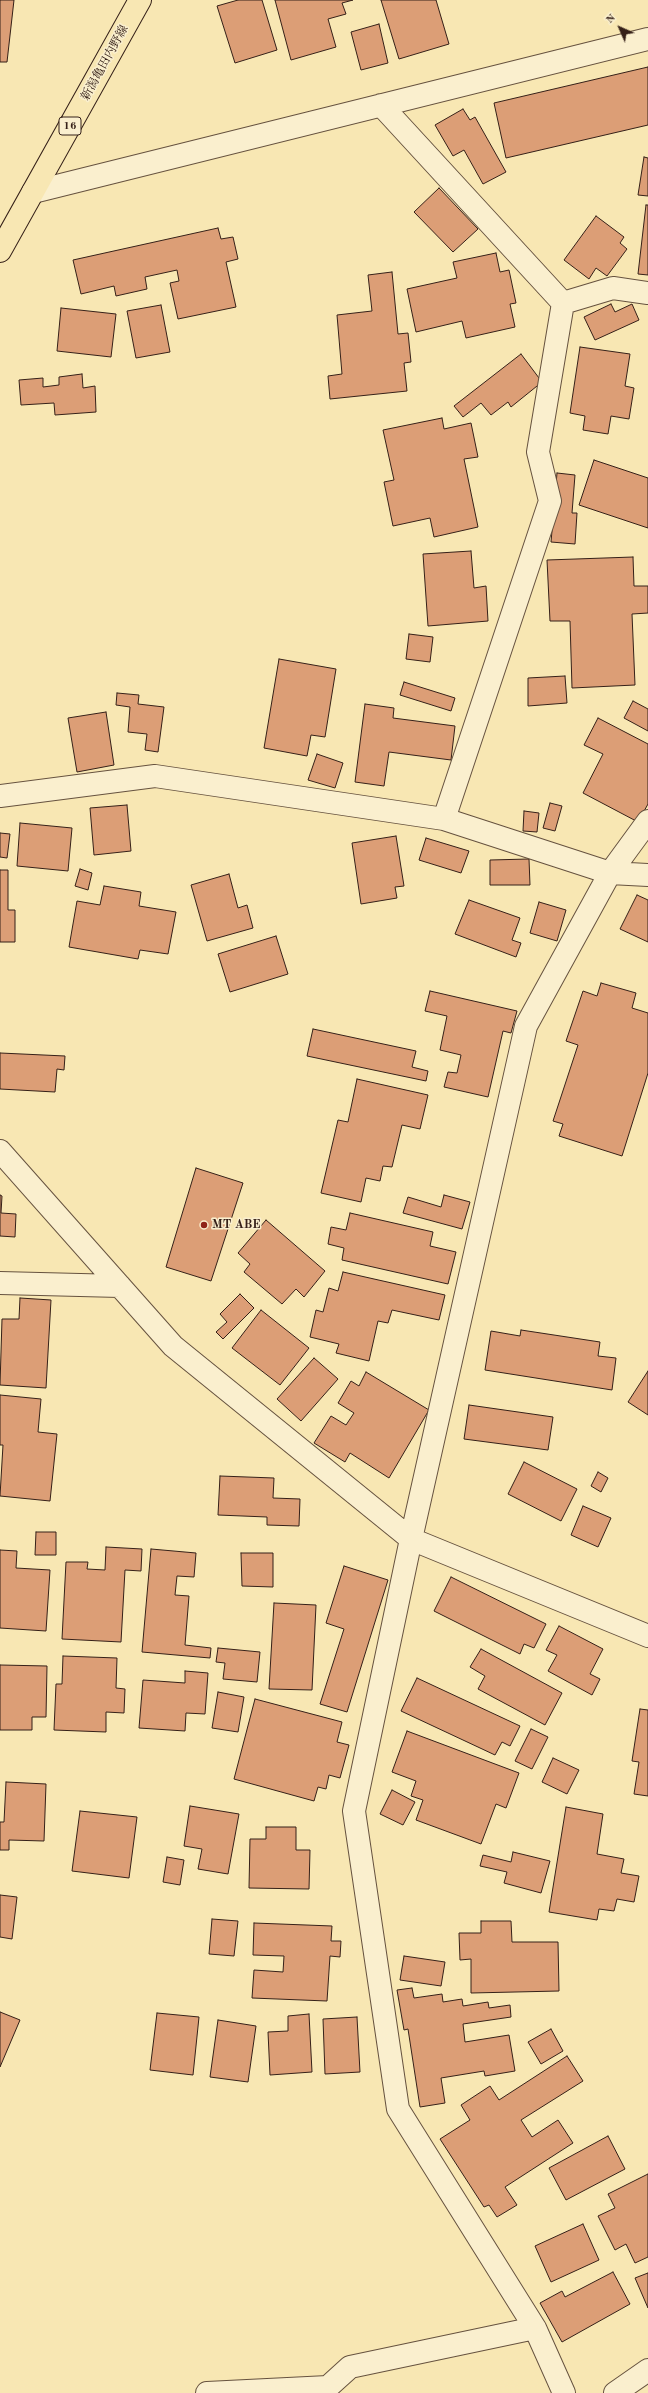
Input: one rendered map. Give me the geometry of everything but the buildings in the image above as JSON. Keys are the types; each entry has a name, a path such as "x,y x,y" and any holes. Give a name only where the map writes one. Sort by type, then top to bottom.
{"main road":[{"name":"新潟亀田内野線","path":"0,251 140,0"}],"street":[{"path":"34,192 648,39"},
{"path":"381,105 563,303"},
{"path":"563,303 613,288 648,293"},
{"path":"444,819 550,501 538,452 563,303"},
{"path":"0,796 155,776 444,819 610,874 648,875"},
{"path":"564,2393 535,2328 398,2109 354,1811 410,1539 526,1026 610,874 648,821"},
{"path":"0,1151 173,1346 410,1539 648,1636"},
{"path":"0,1283 120,1286"},
{"path":"207,2393 328,2387 350,2367 535,2328"},
{"path":"615,2393 648,2370"}],"place":[{"name":"MT ABE","path":"204,1225"}]}
